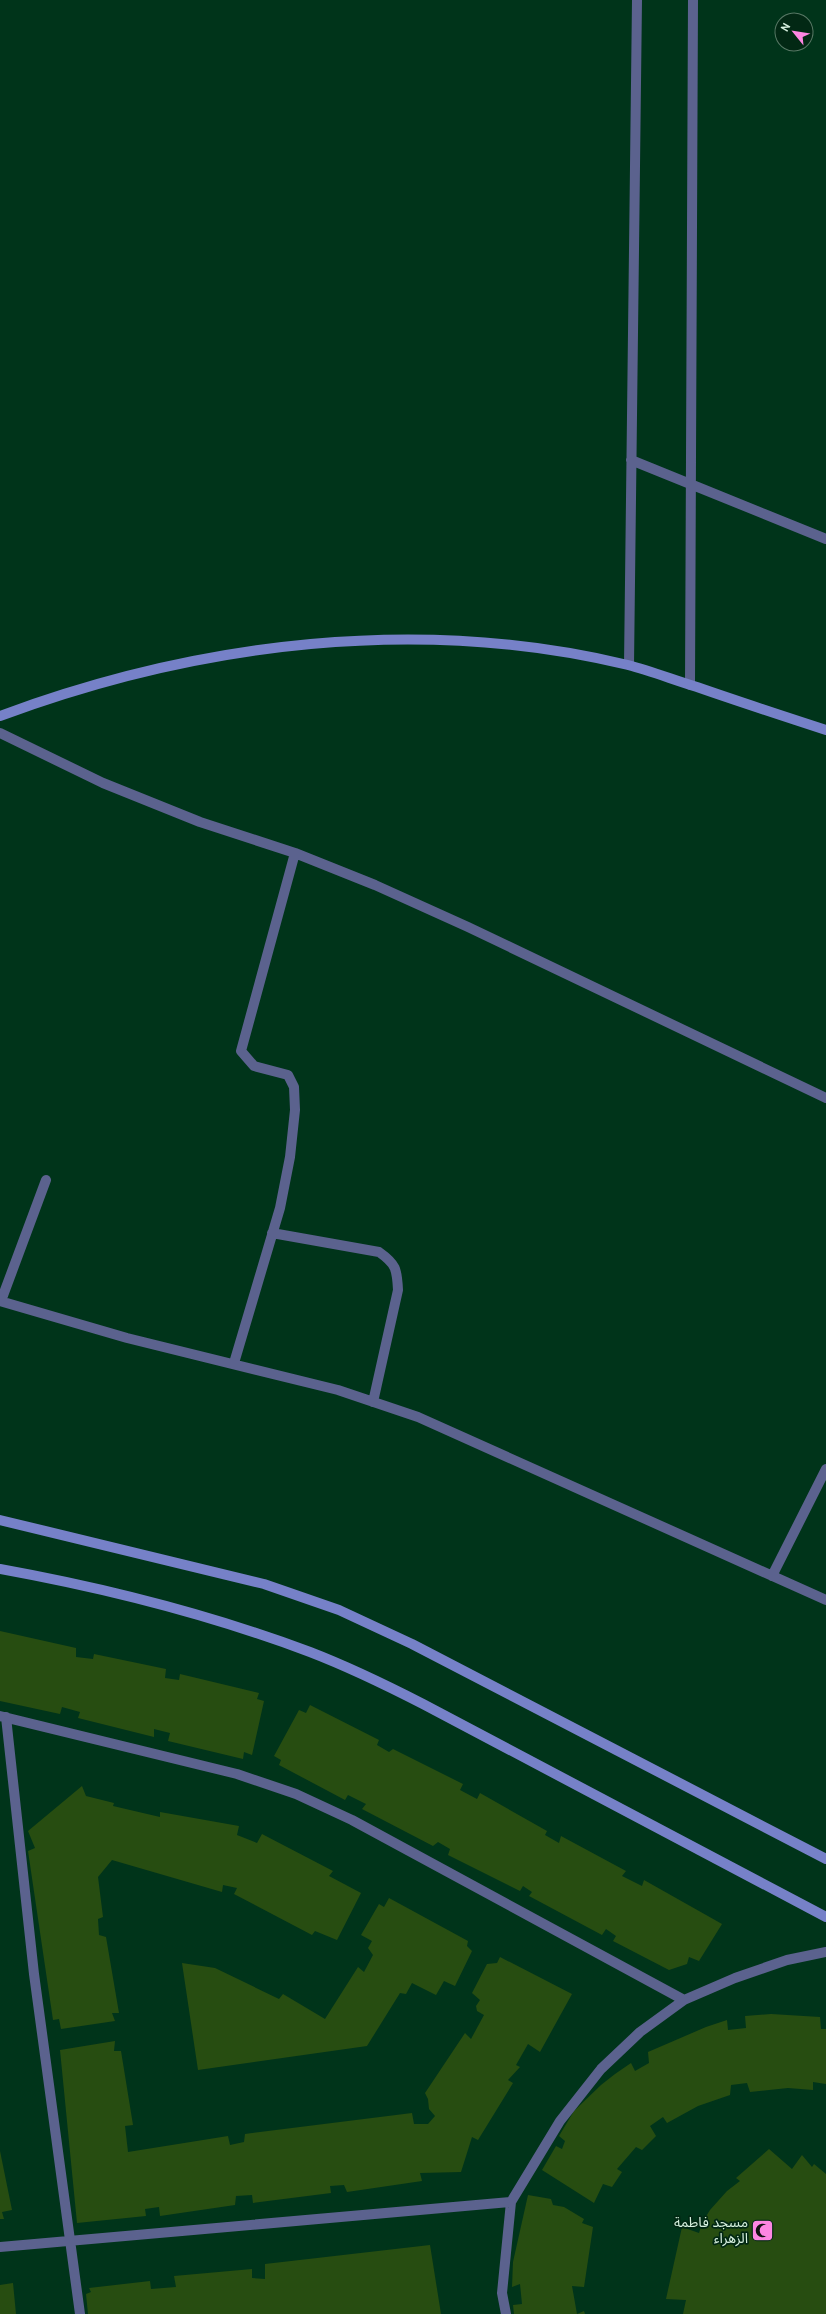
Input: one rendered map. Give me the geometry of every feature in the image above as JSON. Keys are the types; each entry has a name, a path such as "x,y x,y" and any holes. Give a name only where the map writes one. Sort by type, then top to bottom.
{"street":[{"path":"629,665 637,0"},
{"path":"690,685 693,0"},
{"path":"631,460 826,539"},
{"path":"0,716 104,682 179,663 255,650 317,643 380,640 443,640 497,644 568,653 629,665 826,730"},
{"path":"0,733 77,772 200,822 295,852 468,927 826,1098"},
{"path":"234,1363 272,1233 290,1157 296,1110 294,1087 288,1075 254,1066 241,1051 295,852"},
{"path":"46,1180 0,1301 127,1338 234,1363 338,1390 418,1417 499,1452 628,1513 826,1600"},
{"path":"272,1233 379,1252 392,1260 398,1272 398,1290 373,1402"},
{"path":"772,1576 826,1469"},
{"path":"0,1520 264,1584 339,1610 412,1644 826,1859"},
{"path":"0,1569 60,1580 253,1632 311,1652 368,1676 826,1917"},
{"path":"80,2314 34,1974 3,1716 214,1768 296,1794 352,1820 684,2000"},
{"path":"506,2314 502,2293 511,2202 560,2121 601,2069 640,2032 684,2000 736,1978 787,1960 826,1952"},
{"path":"0,2247 511,2202"}],"building":[{"path":"0,1631 76,1648 76,1657 93,1659 94,1654 166,1669 165,1678 179,1680 180,1674 259,1693 257,1699 264,1701 252,1755 244,1752 243,1759 168,1741 170,1733 154,1729 154,1737 78,1718 80,1712 62,1707 60,1714 0,1701"},
{"path":"310,1705 379,1740 377,1745 389,1752 393,1749 463,1784 460,1790 477,1799 480,1793 547,1831 545,1835 559,1843 561,1836 626,1871 622,1876 642,1886 644,1880 722,1924 699,1961 689,1957 687,1964 669,1970 613,1941 616,1936 606,1929 602,1935 529,1896 532,1892 523,1886 520,1891 448,1855 450,1849 438,1842 433,1846 362,1809 366,1804 348,1795 345,1800 279,1765 281,1760 274,1756 299,1710 306,1713"},
{"path":"82,1786 86,1796 114,1803 113,1806 160,1817 160,1812 239,1826 237,1835 257,1843 262,1834 333,1871 329,1876 361,1893 337,1940 315,1931 312,1935 234,1894 237,1888 223,1885 222,1892 112,1860 98,1877 103,1917 98,1919 99,1935 106,1937 119,2013 112,2013 115,2021 61,2029 59,2019 53,2020 28,1851 35,1848 28,1831"},
{"path":"389,1898 468,1941 467,1946 472,1951 455,1986 444,1981 436,1995 412,1983 406,1994 400,1993 367,2046 198,2070 182,1963 215,1968 279,1999 283,1994 325,2019 358,1967 364,1972 373,1955 368,1948 372,1941 361,1935 379,1904 384,1907"},
{"path":"500,1957 572,1994 540,2052 528,2044 516,2065 520,2067 508,2080 513,2083 478,2140 472,2137 461,2172 420,2173 422,2181 347,2192 344,2185 330,2186 331,2193 253,2203 252,2195 236,2196 235,2205 160,2216 159,2207 145,2209 146,2216 77,2223 60,2050 115,2041 114,2051 121,2051 133,2125 125,2126 128,2152 228,2136 230,2145 244,2142 245,2134 412,2113 414,2124 428,2124 435,2116 429,2109 428,2099 425,2093 465,2033 471,2039 484,2015 477,2011 476,2006 480,2000 472,1993 487,1964 497,1963"},
{"path":"771,2014 820,2017 821,2029 826,2029 826,2084 813,2082 813,2090 788,2088 750,2092 747,2083 731,2085 730,2095 698,2106 667,2123 663,2117 650,2126 656,2136 642,2150 636,2147 617,2169 622,2172 612,2187 603,2184 594,2203 542,2170 556,2146 562,2149 565,2141 559,2136 574,2111 601,2085 631,2063 635,2071 649,2063 648,2052 706,2027 727,2020 728,2030 746,2028 745,2016"},
{"name":"مسجد فاطمة الزهراء","path":"769,2149 792,2169 802,2155 812,2167 814,2164 826,2174 826,2314 683,2314 686,2300 666,2299 682,2227 699,2233 702,2223 710,2210 727,2191 740,2181 736,2178"},
{"path":"0,2151 12,2210 2,2212 4,2219 0,2219"},
{"path":"528,2195 551,2199 553,2205 564,2207 584,2219 582,2223 593,2227 584,2287 572,2286 577,2314 514,2314 513,2305 522,2304 520,2284 512,2287 513,2262"},
{"path":"430,2245 441,2314 88,2314 86,2294 91,2292 89,2288 150,2281 151,2289 176,2287 174,2276 252,2269 252,2278 265,2279 265,2264"},
{"path":"13,2283 16,2314 0,2314 0,2285"},
{"path":"584,2311 585,2314 577,2314"}],"place":[{"name":"مسجد فاطمة الزهراء","path":"763,2230"}]}
